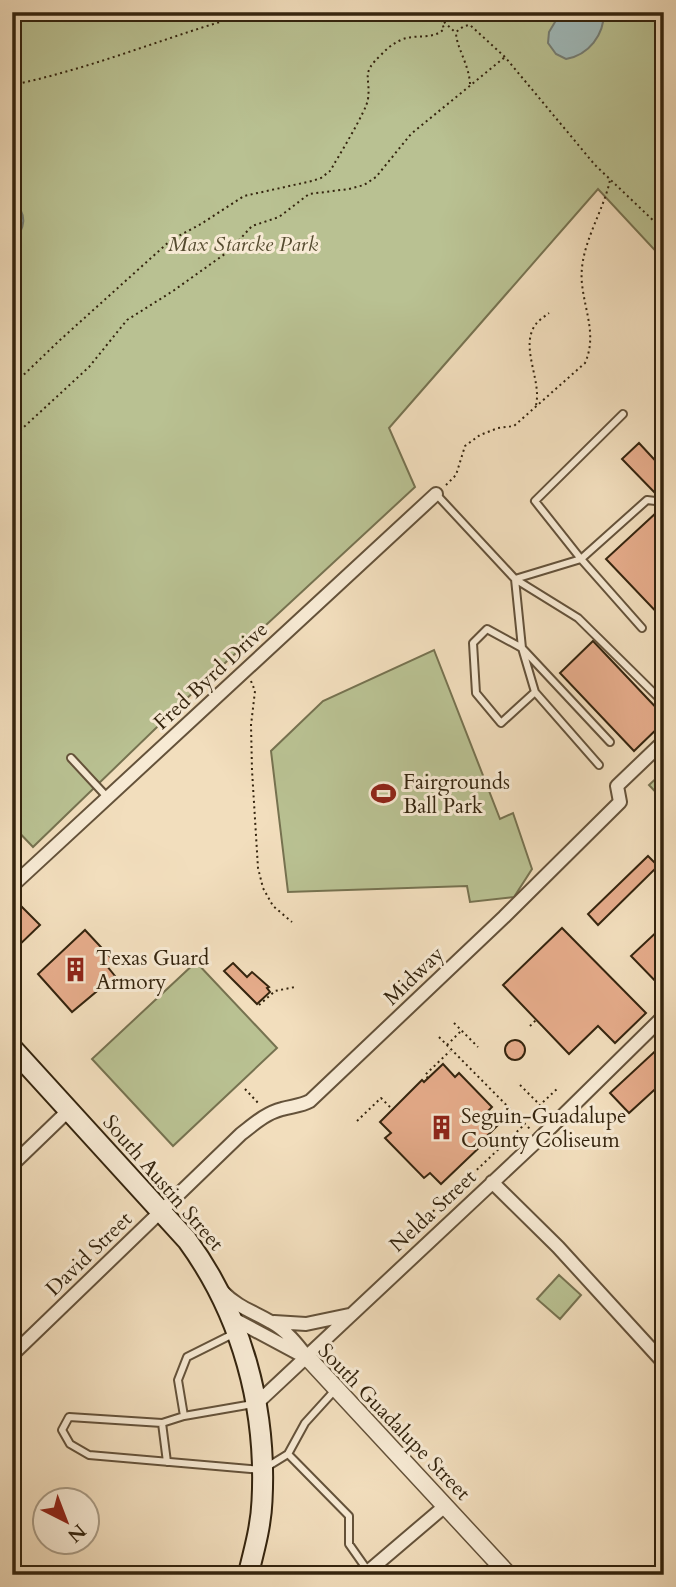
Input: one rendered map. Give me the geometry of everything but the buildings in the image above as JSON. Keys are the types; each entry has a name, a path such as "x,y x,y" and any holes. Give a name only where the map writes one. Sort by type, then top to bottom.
{"main road":[{"name":"South Austin Street","path":"12,1048 162,1210 187,1240 218,1287 235,1325 257,1404 262,1502 248,1575"}],"street":[{"name":"Fred Byrd Drive","path":"12,886 436,494"},
{"name":"Midway","path":"162,1210 216,1156 262,1117 310,1101 504,917 620,802 617,786 664,741"},
{"name":"Nelda Street","path":"257,1404 539,1139 664,1016"},
{"path":"12,1165 69,1110"},
{"path":"492,1182 575,1265 664,1363"},
{"name":"David Street","path":"12,1355 162,1210"},
{"path":"218,1287 233,1302 272,1322 298,1344 307,1357"},
{"path":"272,1322 306,1324 350,1315"},
{"name":"South Guadalupe Street","path":"235,1325 307,1357 509,1575"},
{"path":"366,1573 445,1506"}],"lane":[{"path":"623,414 535,501 581,559 642,628"},
{"path":"436,494 515,579 578,618 660,699"},
{"path":"515,579 581,559 647,500 664,502"},
{"path":"515,579 522,648 535,692 599,765"},
{"path":"535,692 500,723 477,693 473,643 487,629 522,648 610,742"},
{"path":"71,758 108,798"},
{"path":"184,1416 178,1380 187,1357 235,1325"},
{"path":"257,1404 184,1416 162,1423 69,1417 62,1430 70,1444 89,1455 262,1470 288,1454 305,1423 336,1389"},
{"path":"162,1423 167,1462"},
{"path":"288,1454 349,1516 349,1544 366,1573"}],"path":[{"path":"12,85 111,58 202,26 254,12"},
{"path":"12,386 171,240 201,225 244,196 321,178 337,160 368,100 366,79 369,68 390,46 404,39 440,33 444,29 439,12"},
{"path":"443,21 456,32"},
{"path":"456,32 470,25 505,57 610,180 664,233"},
{"path":"456,32 456,41 470,71 470,85"},
{"path":"12,438 81,376 111,343 127,320 229,251 252,226 279,217 309,194 349,189 364,185 376,177 411,134 505,57"},
{"path":"449,483 456,475 465,446 480,435 498,428 514,426 585,363 590,352 592,334 582,282 583,267 610,180"},
{"path":"536,407 539,391 529,343 535,325 549,313"},
{"path":"244,672 256,691 251,748 258,867 262,888 273,906 292,922"},
{"path":"259,1005 275,990 295,988"},
{"path":"530,1026 536,1020"},
{"path":"454,1023 478,1047"},
{"path":"446,1045 461,1031"},
{"path":"439,1037 539,1139"},
{"path":"428,1078 425,1075 451,1050"},
{"path":"520,1085 540,1105"},
{"path":"425,1219 558,1088"},
{"path":"245,1089 260,1105"},
{"path":"357,1121 381,1098 393,1110"}],"green space":[{"name":"Max Starcke Park","path":"12,12 664,12 664,260 598,189 389,428 415,487 184,701 33,847 12,825"},
{"name":"Fairgrounds Ball Park","path":"434,650 500,819 513,813 532,869 514,897 470,902 467,886 288,892 271,751 323,701"},
{"path":"664,771 664,801 649,785"},
{"path":"196,962 277,1048 173,1146 92,1059"},
{"path":"559,1275 581,1295 560,1319 537,1299"}],"water":[{"path":"143,12 186,12 164,19"},
{"path":"561,12 604,12 594,43 582,53 566,59 556,54 548,43 549,32"},
{"path":"12,199 21,211 23,222 12,245"}],"place":[{"name":"Fairgrounds Ball Park","path":"383,794"},
{"name":"Texas Guard Armory","path":"76,970"},
{"name":"Seguin-Guadalupe County Coliseum","path":"441,1128"}]}
